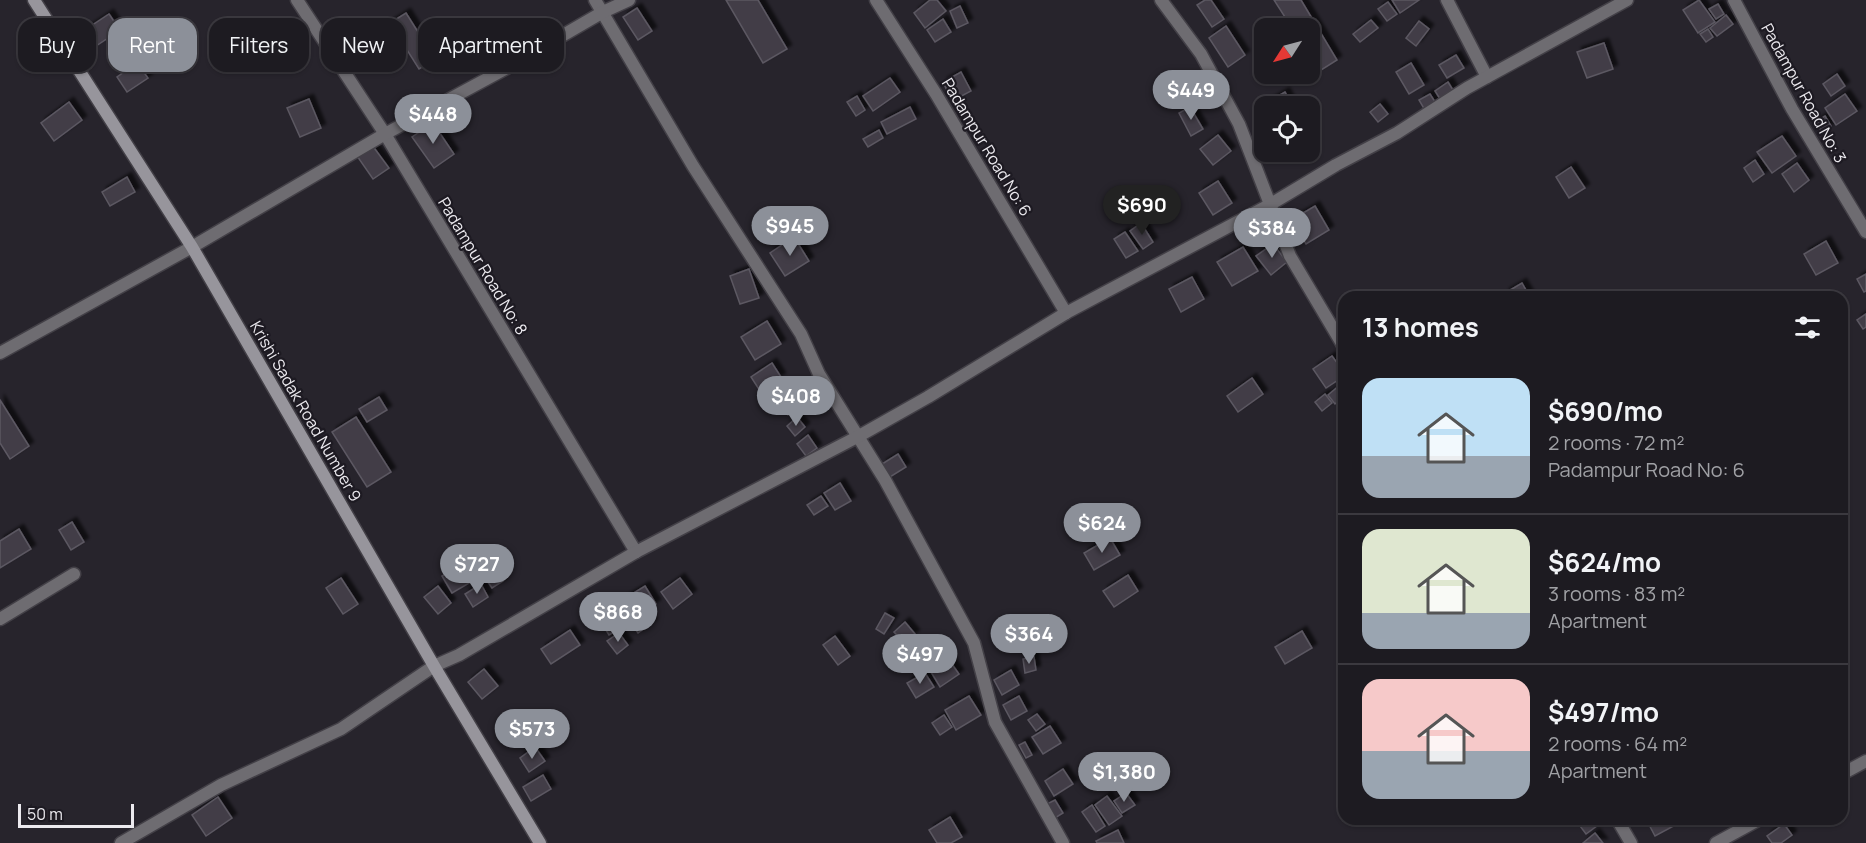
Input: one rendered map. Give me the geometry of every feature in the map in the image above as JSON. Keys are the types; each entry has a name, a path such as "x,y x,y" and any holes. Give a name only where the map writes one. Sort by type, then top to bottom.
{"street":[{"name":"Krishi Sadak Road Number 9","path":"34,0 192,247 434,666 540,843"},
{"name":"Padampur Road No: 8","path":"297,0 385,134 636,552"},
{"path":"595,0 693,166 801,334 819,374 859,436 974,643 995,722 1063,843"},
{"path":"0,353 192,247 385,134 505,69 603,12 629,0"},
{"name":"Padampur Road No: 6","path":"876,0 1066,313"},
{"path":"1161,0 1201,54 1239,124 1290,256 1338,337"},
{"path":"1447,0 1487,77"},
{"path":"121,843 221,785 342,729 434,666 459,655 636,552 859,436 1066,313 1271,204 1336,165 1397,133 1487,77 1627,0"},
{"name":"Padampur Road No: 3","path":"1734,0 1792,109 1866,232"},
{"path":"0,619 74,574"},
{"path":"1848,771 1866,761"},
{"path":"1620,825 1631,843"},
{"path":"1716,843 1749,825"}],"building":[{"path":"726,0 758,0 787,49 763,63"},
{"path":"930,0 937,0 946,11 925,28 914,13"},
{"path":"1205,0 1211,0 1224,19 1212,27 1197,5"},
{"path":"1274,0 1301,0 1312,18 1286,18"},
{"path":"1392,0 1419,0 1400,13"},
{"path":"1699,0 1715,22 1698,33 1683,10"},
{"path":"1388,2 1397,14 1387,21 1378,9"},
{"path":"1718,4 1724,14 1716,19 1709,9"},
{"path":"960,6 968,23 957,28 950,11"},
{"path":"637,8 652,31 638,40 623,17"},
{"path":"406,13 418,32 418,67 406,48 406,18 398,18"},
{"path":"109,14 112,18 108,18 108,38 96,46 96,23"},
{"path":"1726,15 1733,24 1717,36 1710,28"},
{"path":"943,19 951,32 935,42 927,30"},
{"path":"1371,20 1378,28 1360,42 1353,34"},
{"path":"1419,21 1429,29 1416,46 1406,38"},
{"path":"1226,26 1245,55 1228,67 1209,38"},
{"path":"1708,29 1713,37 1706,42 1700,34"},
{"path":"1320,32 1337,60 1320,71"},
{"path":"1604,43 1613,69 1587,78 1577,52"},
{"path":"1456,55 1464,68 1447,78 1439,65"},
{"path":"1411,63 1424,85 1409,94 1396,72"},
{"path":"124,72 144,72 148,78 127,92 117,77"},
{"path":"961,72 971,91 952,101 943,82"},
{"path":"1837,74 1845,86 1831,96 1823,84"},
{"path":"890,78 900,92 873,111 863,96"},
{"path":"1448,82 1453,90 1440,99 1435,91"},
{"path":"1201,94 1207,102 1196,110 1190,103"},
{"path":"1430,94 1437,105 1426,112 1419,100"},
{"path":"1845,94 1857,111 1836,125 1825,108"},
{"path":"857,96 865,110 856,116 847,102"},
{"path":"309,99 321,128 300,137 287,108"},
{"path":"69,102 82,120 54,141 41,123"},
{"path":"1380,104 1388,114 1378,122 1370,112"},
{"path":"910,107 916,119 887,134 881,122"},
{"path":"1190,107 1203,129 1191,136 1179,113"},
{"path":"1825,116 1831,126 1822,132 1816,122"},
{"path":"433,123 454,154 434,168 412,137"},
{"path":"879,130 883,138 868,147 863,139"},
{"path":"1218,135 1231,151 1213,165 1200,149"},
{"path":"1782,136 1796,156 1772,173 1757,152"},
{"path":"372,145 389,168 373,179 357,156"},
{"path":"1755,160 1764,174 1753,182 1744,168"},
{"path":"1797,163 1809,180 1794,192 1782,174"},
{"path":"1571,167 1585,188 1569,198 1556,177"},
{"path":"127,177 135,192 110,206 102,192"},
{"path":"1218,181 1232,203 1213,215 1199,193"},
{"path":"1315,206 1329,230 1306,244 1291,220"},
{"path":"1141,223 1153,242 1143,249 1130,231"},
{"path":"1125,232 1138,251 1126,258 1114,239"},
{"path":"794,237 809,261 785,276 770,253"},
{"path":"1826,241 1838,263 1816,275 1804,254"},
{"path":"1273,244 1287,262 1271,275 1256,256"},
{"path":"1243,247 1258,271 1232,286 1217,262"},
{"path":"749,269 759,298 740,304 730,276"},
{"path":"1866,274 1866,291 1864,292 1857,279"},
{"path":"1192,277 1204,299 1181,312 1169,289"},
{"path":"1522,283 1527,291 1508,291"},
{"path":"1866,314 1866,327 1863,329 1857,320"},
{"path":"767,321 781,344 755,360 741,337"},
{"path":"1332,356 1338,364 1338,380 1326,388 1313,369"},
{"path":"772,363 781,377 760,391 751,377"},
{"path":"1252,378 1263,394 1238,412 1227,396"},
{"path":"1338,387 1338,401 1335,404 1328,395"},
{"path":"1325,394 1332,403 1322,411 1315,402"},
{"path":"789,395 799,406 788,415 778,405"},
{"path":"379,397 387,410 367,422 359,409"},
{"path":"0,400 29,446 10,459 0,443"},
{"path":"356,417 391,472 367,487 332,432"},
{"path":"797,417 805,427 795,436 787,426"},
{"path":"808,435 817,448 806,456 797,444"},
{"path":"898,454 906,467 890,477 882,464"},
{"path":"840,483 851,501 835,510 824,493"},
{"path":"821,496 828,506 814,515 807,505"},
{"path":"72,522 84,542 71,550 59,530"},
{"path":"19,529 31,549 0,568 0,541"},
{"path":"1110,538 1120,555 1094,570 1084,553"},
{"path":"461,565 471,582 452,593 442,576"},
{"path":"496,571 503,581 492,588 486,579"},
{"path":"1128,575 1138,591 1114,607 1103,591"},
{"path":"341,578 358,604 343,614 326,588"},
{"path":"680,578 692,594 673,609 661,592"},
{"path":"481,584 488,597 473,607 465,594"},
{"path":"438,586 451,603 438,614 424,597"},
{"path":"645,586 656,604 635,617 624,599"},
{"path":"617,606 627,624 609,635 598,617"},
{"path":"645,613 652,623 638,633 631,623"},
{"path":"885,613 894,618 884,634 876,629"},
{"path":"905,622 915,634 904,643 894,632"},
{"path":"570,630 580,645 551,664 541,649"},
{"path":"1302,631 1312,648 1285,664 1275,647"},
{"path":"619,633 628,645 617,654 607,641"},
{"path":"835,636 850,656 838,665 823,645"},
{"path":"1034,657 1036,670 1025,673 1023,659"},
{"path":"949,660 959,674 940,687 931,672"},
{"path":"484,669 498,686 482,699 468,682"},
{"path":"1011,670 1019,685 1002,695 994,680"},
{"path":"925,673 934,687 916,698 907,683"},
{"path":"969,696 981,715 956,730 945,710"},
{"path":"1019,696 1027,711 1011,720 1003,705"},
{"path":"1037,714 1045,724 1036,731 1028,720"},
{"path":"944,715 952,727 940,735 932,723"},
{"path":"1050,726 1061,743 1043,754 1032,737"},
{"path":"1025,742 1032,755 1026,758 1019,745"},
{"path":"535,747 545,761 529,772 520,758"},
{"path":"1063,769 1073,784 1054,796 1045,781"},
{"path":"543,775 551,789 531,801 523,787"},
{"path":"1126,793 1135,805 1122,813 1114,801"},
{"path":"1107,796 1122,816 1109,825 1095,805"},
{"path":"218,797 232,818 206,836 192,815"},
{"path":"1055,800 1063,813 1055,818 1047,804"},
{"path":"1092,805 1105,826 1096,832 1082,812"},
{"path":"950,817 962,837 951,843 937,843 929,830"},
{"path":"1579,825 1598,825 1586,834"},
{"path":"1649,825 1676,825 1655,836"},
{"path":"1783,825 1792,835 1781,843 1772,843 1767,836"},
{"path":"1118,830 1124,843 1097,843 1096,841"},
{"path":"1595,833 1603,843 1583,843"}]}
